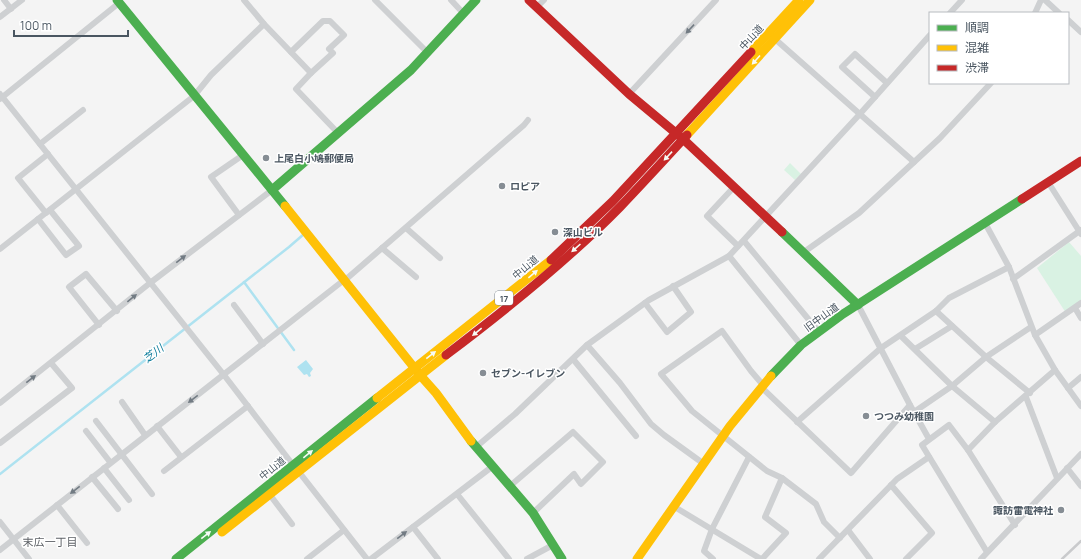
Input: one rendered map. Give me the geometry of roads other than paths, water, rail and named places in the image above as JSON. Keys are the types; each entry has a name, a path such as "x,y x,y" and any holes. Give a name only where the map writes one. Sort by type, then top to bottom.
{"main road":[{"path":"272,190 411,70 476,0"},
{"path":"529,0 629,94 680,137 858,304"},
{"name":"中山道","path":"176,559 296,469 417,372 518,298 575,249 620,207 800,0"},
{"name":"中山道","path":"680,137 775,39 810,0"},
{"path":"118,2 272,190 417,372 436,393 476,447 532,514 562,559"},
{"name":"旧中山道","path":"637,559 673,506 762,386 801,345 858,304 1081,161"},
{"name":"中山道","path":"188,559 270,495 296,469"}],"street":[{"path":"4,0 11,8"},
{"path":"0,17 22,0"},
{"path":"375,0 427,52"},
{"path":"451,0 464,14"},
{"path":"537,7 544,0"},
{"path":"629,94 716,0"},
{"path":"951,12 962,0"},
{"path":"1035,12 1041,0"},
{"path":"1045,0 1058,12"},
{"path":"246,1 264,24 311,73"},
{"path":"118,2 1,97 224,375 367,559"},
{"path":"291,52 323,22 330,21 344,36 329,49 333,54 311,73 296,89 338,133"},
{"path":"1069,21 1081,32"},
{"path":"0,249 194,96 211,75 264,24"},
{"path":"476,447 515,414 587,345 645,303 729,256 859,115 929,36"},
{"path":"775,39 859,115 914,162"},
{"path":"875,97 842,67 855,54 887,83"},
{"path":"804,252 859,213 940,138 990,84"},
{"path":"40,144 83,110"},
{"path":"0,550 110,462 224,375 344,280 524,126 528,120"},
{"path":"38,219 66,255 79,246 18,178 48,154"},
{"path":"240,215 211,177 243,155"},
{"path":"1013,279 1080,232 1048,182"},
{"path":"734,187 707,216 738,246"},
{"path":"0,403 117,311 150,283 272,190"},
{"path":"985,223 1008,267 1035,335 1055,370 1081,406"},
{"path":"406,228 440,258"},
{"path":"744,241 819,332"},
{"path":"382,248 416,277"},
{"path":"729,256 801,345"},
{"path":"797,422 881,348 901,336 936,311 949,298 1008,267"},
{"path":"99,325 69,287 86,274 117,311"},
{"path":"645,303 667,332 691,312 673,286"},
{"path":"1035,335 1081,303"},
{"path":"858,304 910,406 929,439"},
{"path":"234,305 263,344"},
{"path":"1074,308 1081,318"},
{"path":"936,311 1028,395 1058,478"},
{"path":"915,349 952,326"},
{"path":"914,412 952,386 986,357 1031,326"},
{"path":"840,538 824,522 816,504 782,478 767,471 692,411 660,374 722,331 762,386 797,422 851,473 910,406"},
{"path":"901,336 952,386 995,422"},
{"path":"587,345 620,383 651,424 664,436 704,464"},
{"path":"572,359 636,436"},
{"path":"0,443 72,388 51,363"},
{"path":"968,450 995,422 1028,395 1055,370"},
{"path":"1068,388 1081,377"},
{"path":"122,402 146,435"},
{"path":"164,471 248,406"},
{"path":"96,421 152,494"},
{"path":"1015,525 968,450 949,424 922,445 984,557 1015,525 1081,454"},
{"path":"157,426 181,457"},
{"path":"86,431 110,462"},
{"path":"510,486 573,432 603,462 581,484 574,474 532,514"},
{"path":"713,559 704,551 712,530 749,457"},
{"path":"820,559 897,479 929,457"},
{"path":"370,559 493,466"},
{"path":"104,468 129,500"},
{"path":"1067,468 1081,486"},
{"path":"92,477 118,509"},
{"path":"673,506 762,559 786,533 765,517 782,478"},
{"path":"891,485 932,533 906,559"},
{"path":"457,494 509,559"},
{"path":"270,495 292,524"},
{"path":"57,505 87,543"},
{"path":"0,522 29,559"},
{"path":"413,527 438,559"},
{"path":"307,559 344,530"},
{"path":"848,530 870,559"},
{"path":"527,559 553,545"}],"water":[{"path":"306,360 313,369 310,373 311,376 309,377 307,374 304,375 297,367"}],"waterway":[{"name":"芝川","path":"0,474 304,234"},
{"path":"244,282 294,350"}],"railway":[{"path":"1062,559 1081,541"}],"place":[{"name":"上尾白小鳩郵便局","path":"266,158"},
{"name":"ロピア","path":"502,186"},
{"name":"深山ビル","path":"555,232"},
{"name":"セブン-イレブン","path":"483,373"},
{"name":"つつみ幼稚園","path":"866,416"},
{"name":"諏訪雷電神社","path":"1061,510"}],"district":[{"name":"末広一丁目","path":"50,541"}]}
